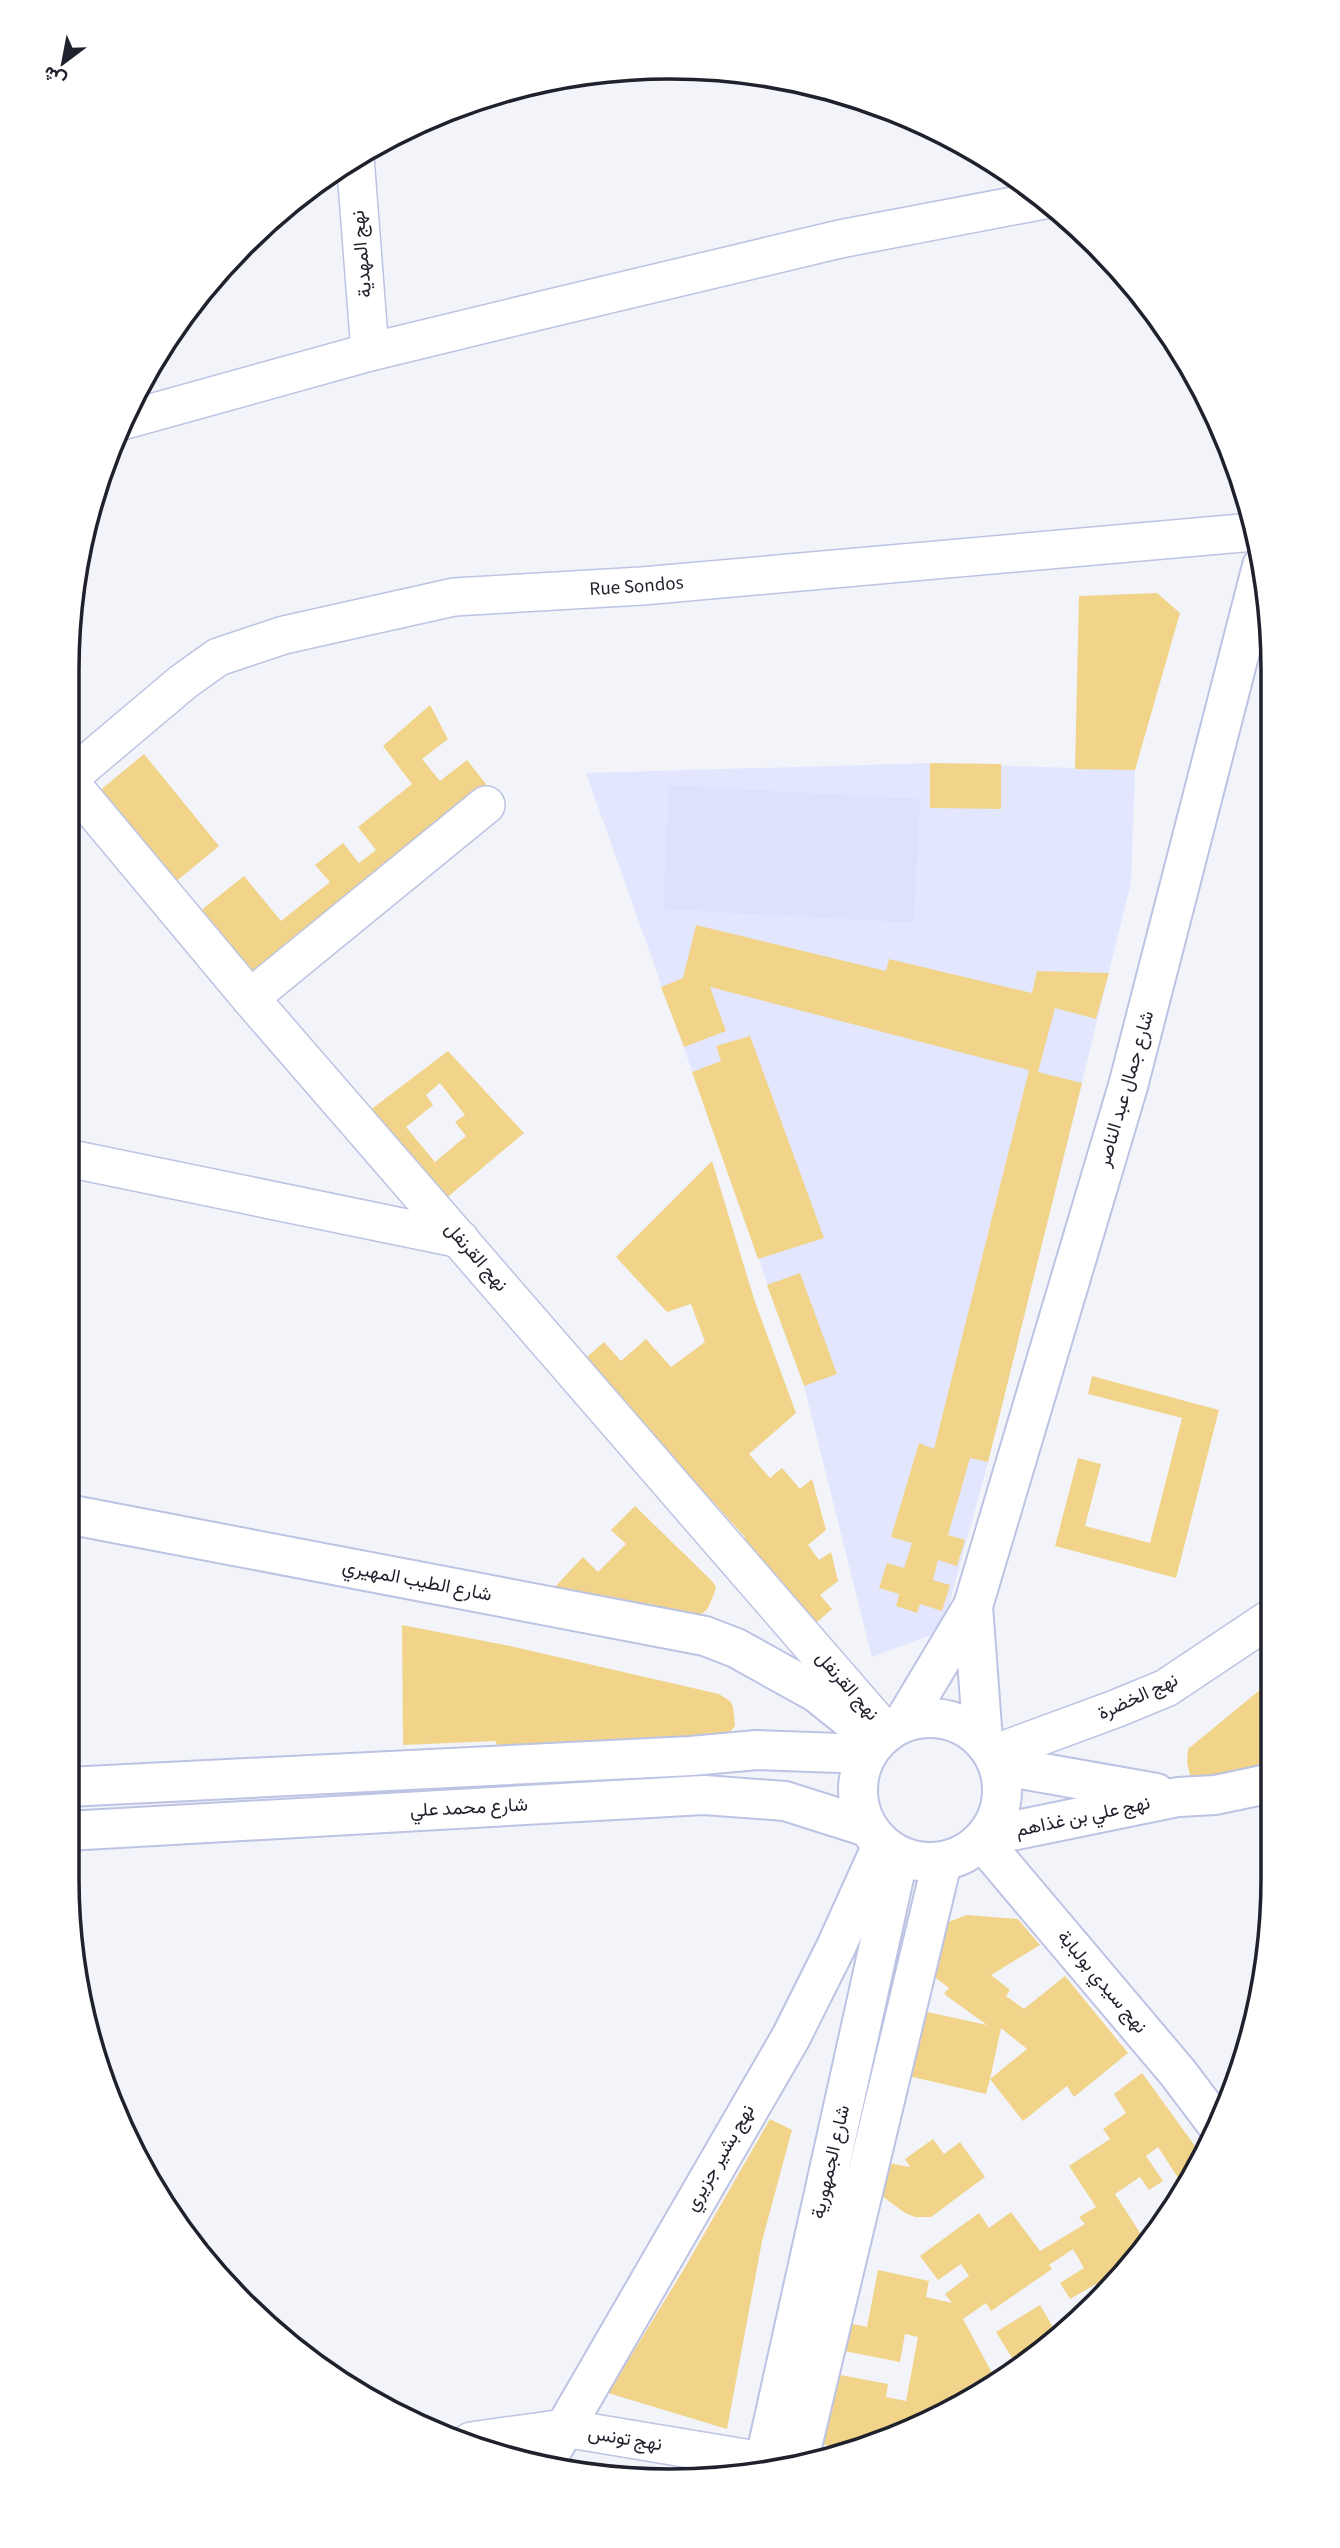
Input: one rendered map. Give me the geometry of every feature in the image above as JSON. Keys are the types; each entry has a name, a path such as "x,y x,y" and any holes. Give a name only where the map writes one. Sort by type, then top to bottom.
{"street":[{"name":"نهج المهدية","path":"356,169 370,352"},
{"path":"136,417 370,352 840,239 1032,202"},
{"name":"Rue Sondos","path":"79,770 183,682 218,657 284,635 454,597 642,586 1245,533"},
{"name":"شارع جمال عبد الناصر","path":"884,1738 973,1606 1129,1086 1256,591"},
{"name":"نهج القرنفل","path":"79,792 250,998 460,1239 884,1738"},
{"path":"250,998 486,805"},
{"path":"79,1160 460,1239"},
{"name":"شارع الطيب المهيري","path":"79,1516 705,1636 763,1662 817,1693 884,1738"},
{"name":"شارع جمال عبد الناصر","path":"973,1606 991,1754"},
{"name":"نهج الخضرة","path":"991,1754 1166,1688 1261,1625"},
{"path":"79,1786 691,1756 884,1738 924,1718 945,1720 965,1728 991,1754 1003,1790 999,1814 985,1839 964,1855 942,1861 920,1862 883,1842 859,1803 859,1778 884,1738"},
{"name":"نهج علي بن غذاهم","path":"991,1754 1178,1797"},
{"name":"نهج علي بن غذاهم","path":"985,1839 1178,1797 1215,1795 1261,1785"},
{"name":"شارع محمد علي","path":"79,1830 704,1795 785,1801 883,1842"},
{"name":"نهج سيدي بولبابة","path":"985,1839 1211,2116"},
{"name":"نهج بشير جزيري","path":"548,2456 791,2037 836,1947 883,1842"},
{"name":"شارع الجمهورية","path":"777,2459 883,1842"},
{"name":"شارع الجمهورية","path":"777,2459 942,1861"},
{"name":"نهج تونس","path":"484,2439 564,2428 765,2461"}],"shaded area":[{"path":"930,763 1135,770 1131,883 988,1462 942,1631 872,1657 804,1386 586,773"},
{"path":"669,785 920,799 914,923 663,909"}],"building":[{"path":"1157,593 1180,613 1135,770 1075,769 1079,596"},
{"path":"430,705 448,739 422,759 440,781 467,760 493,793 248,993 189,920 244,876 281,921 330,882 315,865 343,843 359,863 376,850 358,827 412,784 383,746"},
{"path":"144,754 219,846 167,889 92,797"},
{"path":"930,763 1001,764 1001,809 930,808"},
{"path":"696,925 886,971 889,959 1032,993 1037,971 1109,973 1096,1019 1055,1008 1038,1072 1082,1083 988,1462 970,1458 948,1535 965,1540 957,1566 938,1560 933,1580 950,1585 942,1611 920,1604 917,1613 896,1606 899,1594 879,1588 887,1563 904,1568 912,1543 891,1537 919,1443 934,1449 1029,1070 710,987 726,1031 684,1047 661,987 683,978"},
{"path":"750,1036 824,1238 758,1259 692,1072 721,1061 716,1046"},
{"path":"448,1051 524,1133 438,1205 361,1117","holes":["440,1083 465,1115 455,1122 466,1136 435,1162 406,1127 433,1105 426,1095"]},
{"path":"712,1161 755,1302 796,1413 749,1454 770,1478 782,1468 800,1489 812,1479 826,1530 808,1545 819,1560 831,1552 838,1581 820,1595 832,1609 809,1629 736,1545 745,1537 705,1493 695,1502 581,1362 604,1342 621,1361 646,1339 671,1367 705,1342 691,1304 667,1312 616,1257"},
{"path":"800,1273 837,1374 804,1386 767,1285"},
{"path":"1092,1376 1219,1410 1176,1578 1055,1546 1078,1458 1101,1464 1085,1526 1150,1543 1182,1418 1088,1394"},
{"path":"635,1506 716,1587 708,1608 703,1613 689,1620 551,1591 583,1557 598,1572 626,1544 611,1530"},
{"path":"402,1625 510,1646 719,1694 730,1701 733,1707 735,1726 727,1736 497,1752 496,1741 403,1745"},
{"path":"1261,1689 1261,1769 1196,1780 1190,1775 1188,1749"},
{"path":"967,1915 1018,1919 1040,1945 991,1975 1010,1990 1006,1996 1024,2009 1065,1976 1128,2053 1074,2097 1067,2086 1023,2121 990,2079 986,2094 904,2075 918,2010 987,2025 944,1994 949,1988 928,1972 938,1926","holes":["1001,2028 1027,2049 990,2079"]},
{"path":"1142,2073 1196,2147 1179,2179 1158,2147 1146,2156 1163,2181 1149,2190 1140,2177 1115,2194 1141,2235 1115,2268 1097,2286 1096,2284 1070,2299 1060,2283 1084,2268 1073,2249 1049,2265 1052,2269 991,2311 986,2303 963,2319 992,2374 932,2408 896,2424 832,2446 821,2444 835,2374 888,2384 886,2397 906,2401 918,2337 905,2334 900,2362 839,2350 844,2322 867,2327 878,2270 929,2281 926,2297 952,2303 945,2294 969,2276 961,2264 938,2280 920,2256 979,2213 989,2228 1011,2212 1040,2251 1085,2224 1079,2217 1096,2207 1069,2166 1110,2139 1103,2129 1126,2113 1114,2094"},
{"path":"770,2119 792,2130 762,2241 727,2429 608,2393 684,2269"},
{"path":"933,2139 944,2154 960,2142 985,2177 931,2217 915,2217 882,2196 888,2163 910,2167 905,2159"},
{"path":"1040,2305 1054,2328 1013,2359 996,2332"}]}
